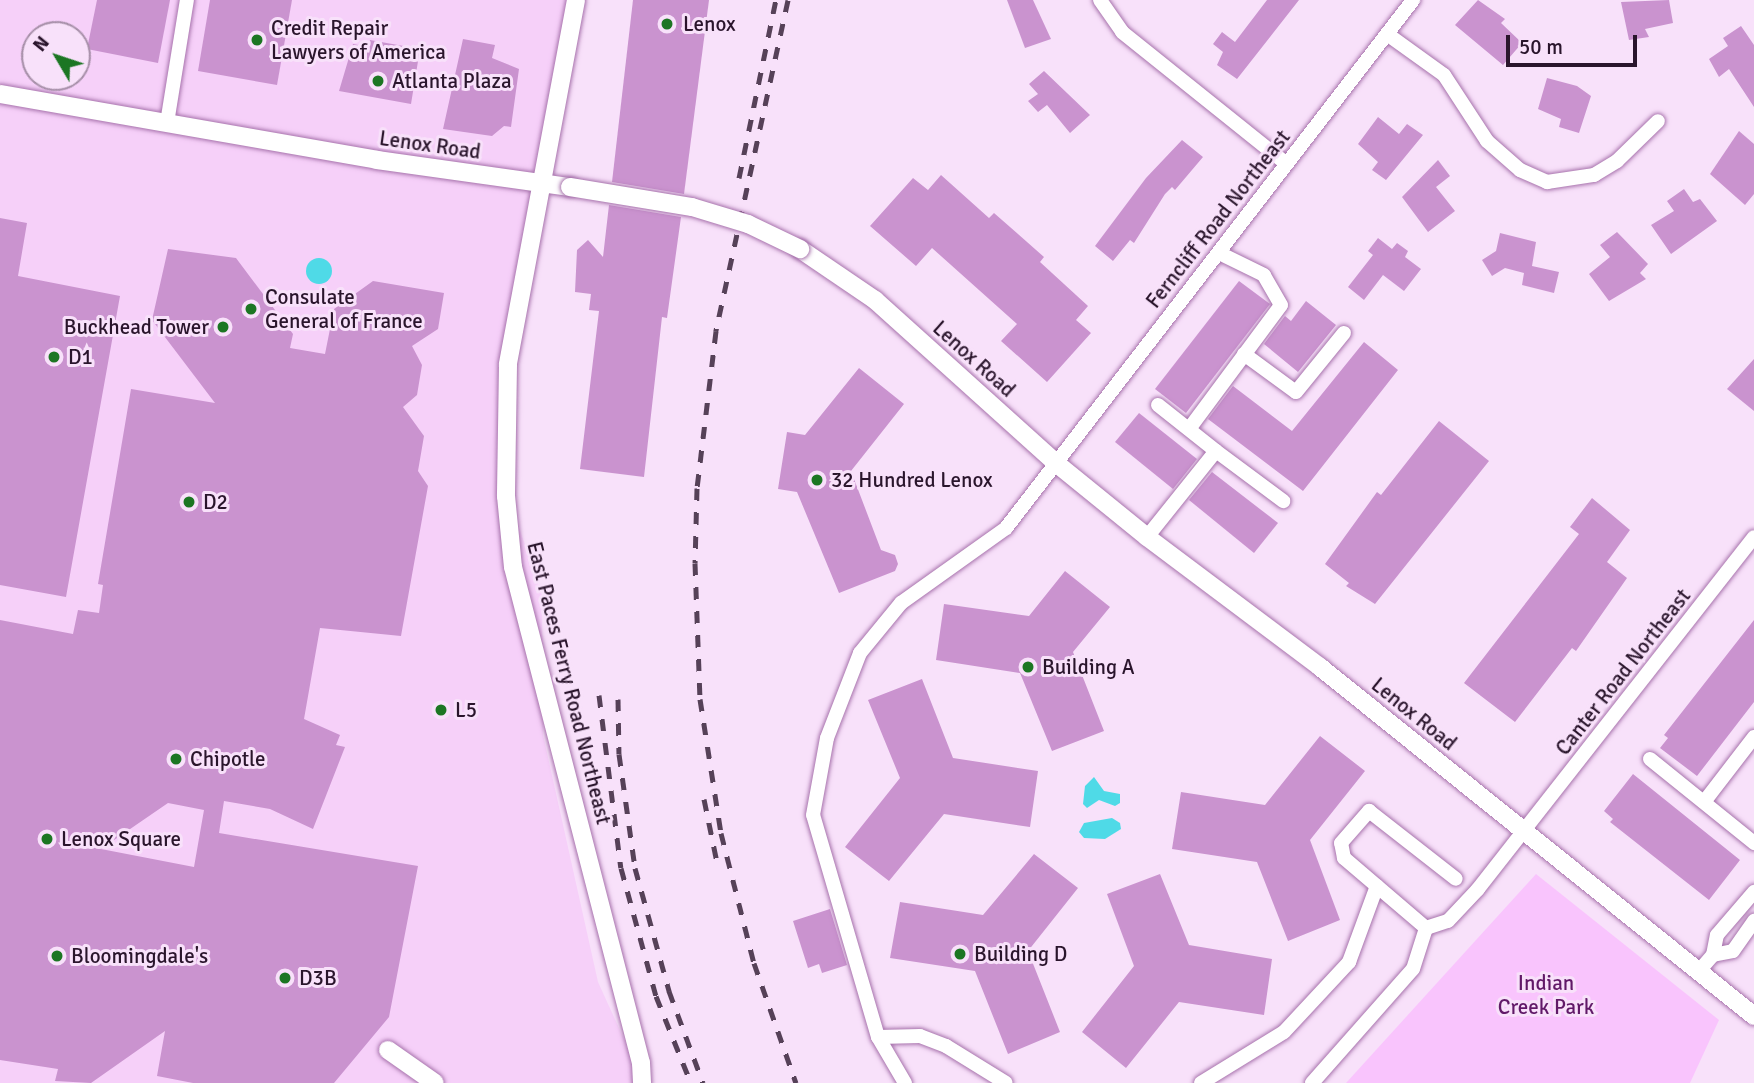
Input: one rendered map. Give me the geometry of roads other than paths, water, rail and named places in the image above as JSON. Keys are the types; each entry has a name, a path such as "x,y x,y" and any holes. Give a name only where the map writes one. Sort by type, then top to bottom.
{"street":[{"path":"167,123 187,0"},
{"name":"East Paces Ferry Road Northeast","path":"576,0 544,184 508,365 503,424 513,567 641,1063 642,1083"},
{"path":"1100,0 1122,32 1287,164"},
{"name":"Ferncliff Road Northeast","path":"905,1083 878,1037 813,815 827,738 860,653 901,603 989,543 1057,464 1413,0"},
{"path":"1387,34 1444,75 1487,141 1520,170 1547,183 1594,175 1617,161 1658,121"},
{"name":"Lenox Road","path":"0,94 692,207 748,225 800,249 874,300 1057,464 1147,537 1320,667 1754,1016"},
{"path":"1189,429 1281,305 1266,283 1258,283 1232,265 1215,259"},
{"path":"1244,355 1296,392 1343,333"},
{"path":"1158,405 1283,501"},
{"path":"1147,537 1216,451"},
{"name":"Canter Road Northeast","path":"1426,928 1448,921 1524,833 1754,537"},
{"path":"1704,802 1754,737"},
{"path":"1650,758 1754,843"},
{"path":"1312,1083 1413,969 1426,928 1341,851 1341,843 1368,811 1456,879"},
{"path":"1205,1083 1284,1032 1349,962 1377,886"},
{"path":"1699,971 1713,955 1717,935 1754,892"},
{"path":"1713,955 1733,951 1754,921"},
{"path":"878,1037 920,1036 946,1045 1006,1083"},
{"path":"388,1050 435,1083"}],"water":[{"path":"319,258 328,262 332,271 328,280 319,284 310,280 306,271 310,262"},
{"path":"1094,777 1104,791 1120,794 1120,803 1115,806 1099,800 1087,808 1083,804 1085,786"},
{"path":"1112,818 1120,823 1121,829 1105,839 1084,838 1079,832 1084,823"}],"railway":[{"path":"739,178 776,0"},
{"path":"788,0 716,331 697,488 695,563 700,699 721,833 754,963 796,1083"},
{"path":"599,695 621,868 656,996 691,1083"},
{"path":"618,699 619,754 635,868 669,991 703,1083"},
{"path":"704,799 718,867"}],"place":[{"name":"Lenox","path":"667,24"},
{"name":"Credit Repair Lawyers of America","path":"257,40"},
{"name":"Atlanta Plaza","path":"378,81"},
{"name":"Consulate General of France","path":"251,309"},
{"name":"Buckhead Tower","path":"223,327"},
{"name":"D1","path":"54,357"},
{"name":"32 Hundred Lenox","path":"817,480"},
{"name":"D2","path":"189,502"},
{"name":"Building A","path":"1028,667"},
{"name":"L5","path":"441,710"},
{"name":"Chipotle","path":"176,759"},
{"name":"Lenox Square","path":"47,839"},
{"name":"Building D","path":"960,954"},
{"name":"Bloomingdale's","path":"57,956"},
{"name":"D3B","path":"285,978"}],"park label":[{"name":"Indian Creek Park","path":"1546,995"}]}
